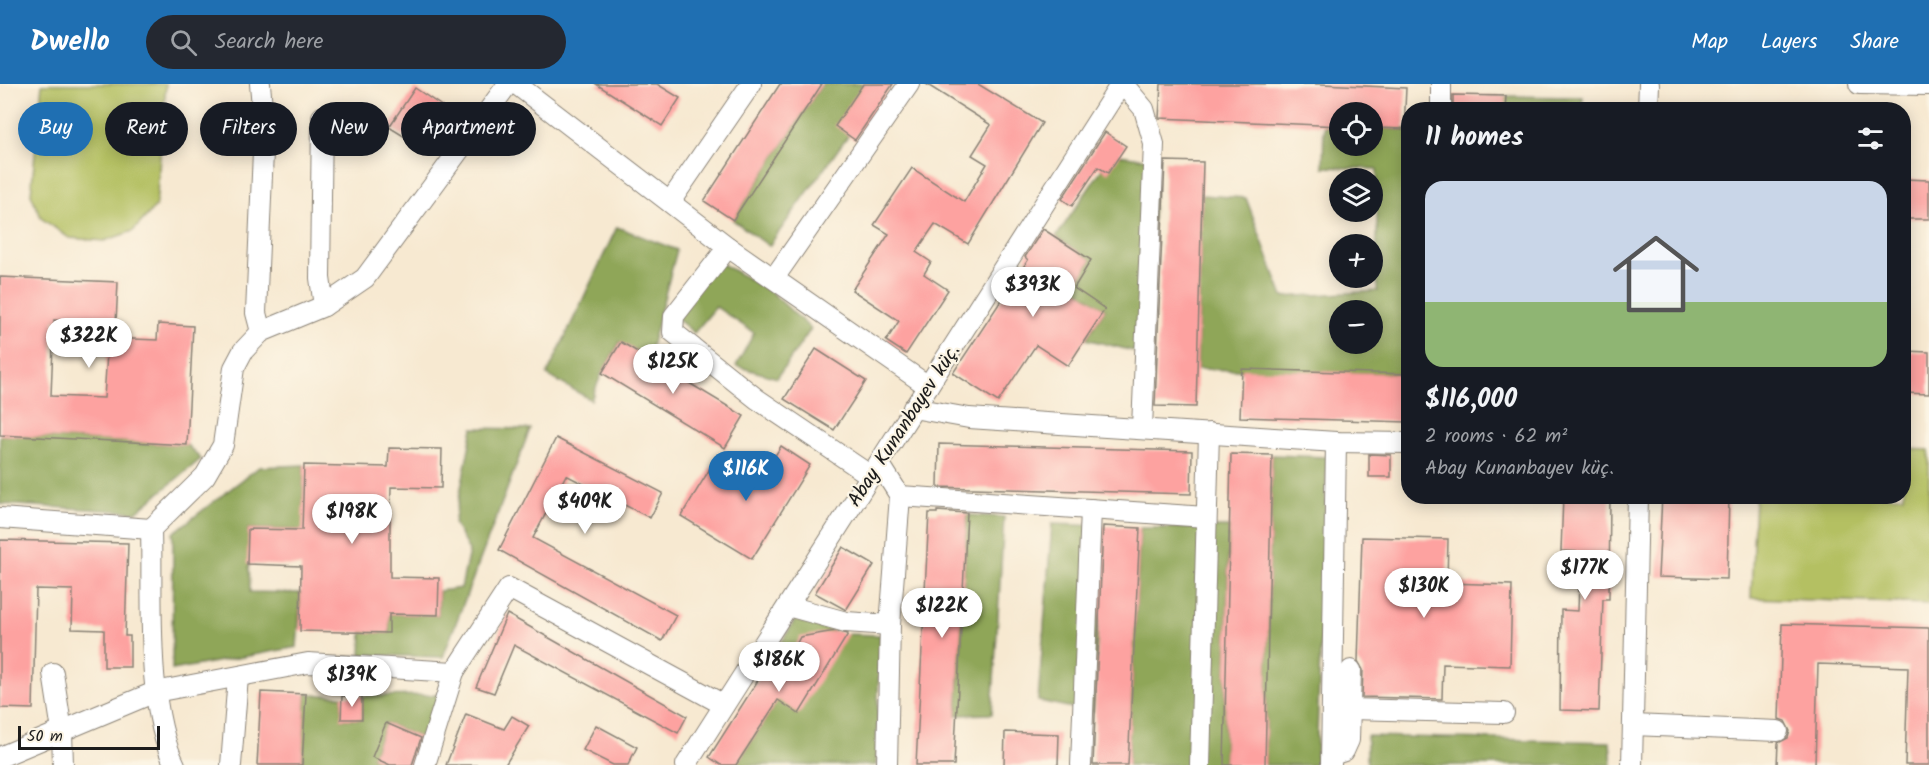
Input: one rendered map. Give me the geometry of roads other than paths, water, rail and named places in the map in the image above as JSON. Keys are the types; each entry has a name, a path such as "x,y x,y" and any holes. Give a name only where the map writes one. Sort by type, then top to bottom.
{"street":[{"path":"261,84 264,129 256,313 261,332"},
{"path":"175,765 168,751 155,692 151,529 205,476 223,446 234,368 243,351 261,332 324,306 365,278 508,84"},
{"path":"516,84 728,247 928,386"},
{"path":"669,202 751,84"},
{"path":"774,278 909,84"},
{"path":"1122,84 1144,109 1154,144 1142,428"},
{"name":"Abay Kunanbayev küç.","path":"686,765 1122,84"},
{"path":"1440,102 1441,84"},
{"path":"1648,102 1649,84"},
{"path":"1859,84 1929,85"},
{"path":"322,156 320,278 324,306"},
{"path":"728,247 674,316 673,332 757,399 875,470 900,496 1206,517"},
{"path":"914,408 969,418 1336,442 1401,443"},
{"path":"1200,765 1209,433"},
{"path":"1332,760 1336,442"},
{"path":"887,765 890,625 900,496"},
{"path":"1632,765 1638,504"},
{"path":"1081,765 1092,509"},
{"path":"0,518 151,529"},
{"path":"425,765 454,672 509,588 724,705"},
{"path":"788,606 846,622 890,625"},
{"path":"0,757 155,692 308,663 454,672"},
{"path":"1332,760 1344,751 1348,740 1352,670"},
{"path":"52,673 63,731 63,765"},
{"path":"231,765 238,677"},
{"path":"1350,709 1504,713"},
{"path":"1633,725 1778,731"}]}
